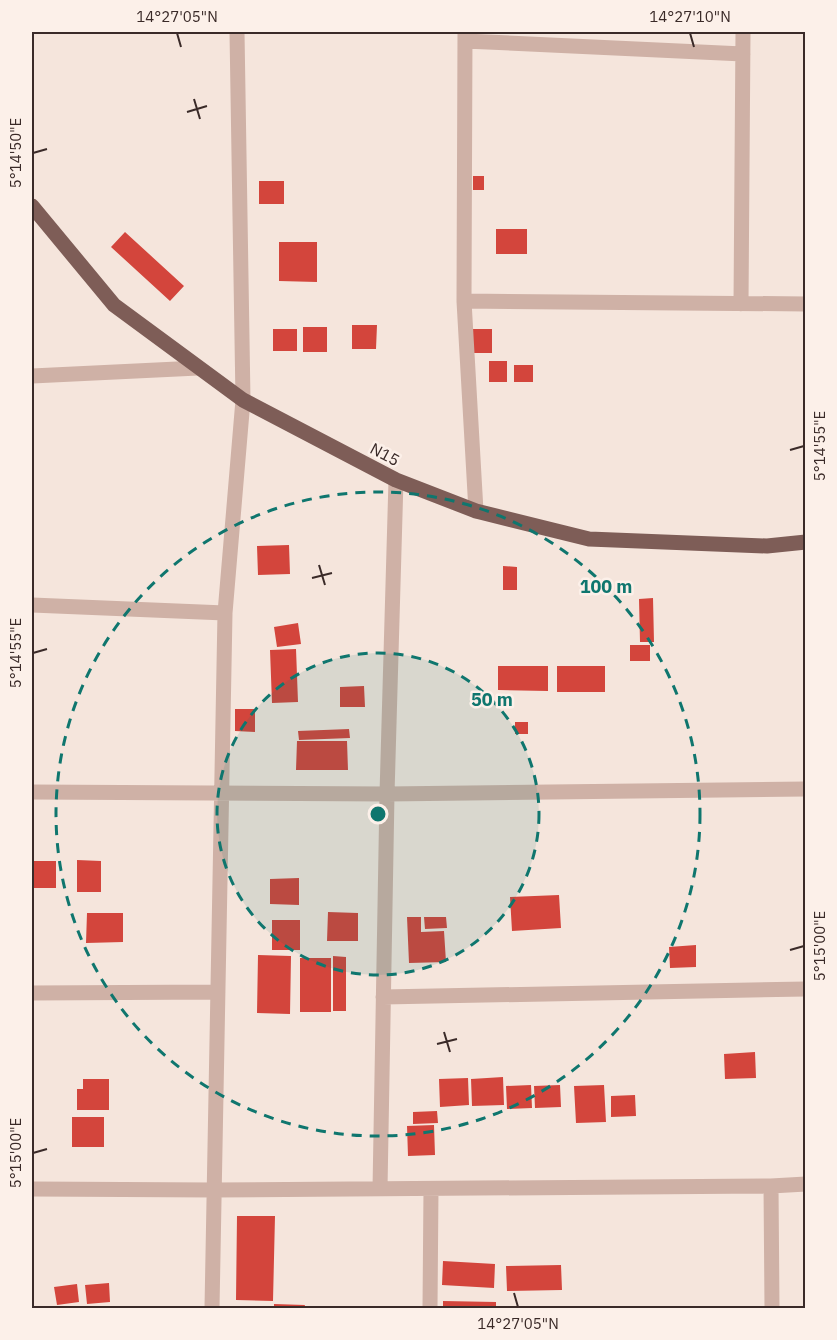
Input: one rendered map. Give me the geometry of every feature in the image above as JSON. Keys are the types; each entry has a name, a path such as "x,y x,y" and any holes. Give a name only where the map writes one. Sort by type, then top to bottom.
{"main road":[{"name":"N15","path":"32,206 114,305 243,400 396,480 476,511 589,539 767,546 806,542"}],"street":[{"path":"212,1308 225,613 243,400 237,32"},
{"path":"741,304 743,32"},
{"path":"476,511 464,301 465,36 743,54"},
{"path":"464,301 806,304"},
{"path":"32,376 198,368"},
{"path":"380,1189 387,794 396,480"},
{"path":"32,605 225,613"},
{"path":"32,792 387,794 806,789"},
{"path":"383,997 806,989"},
{"path":"32,993 218,992"},
{"path":"32,1189 431,1189 806,1184"},
{"path":"771,1186 772,1308"},
{"path":"430,1308 431,1189"}],"building":[{"path":"473,176 484,176 484,190 473,190"},
{"path":"259,181 284,181 284,204 259,204"},
{"path":"496,229 527,229 527,254 496,254"},
{"path":"125,232 184,286 170,301 111,247"},
{"path":"279,242 317,242 317,282 279,281"},
{"path":"352,325 377,325 376,349 352,349"},
{"path":"303,327 327,327 327,352 303,352"},
{"path":"273,329 297,329 297,351 273,351"},
{"path":"472,329 492,329 492,353 471,353"},
{"path":"489,361 507,361 507,382 489,382"},
{"path":"514,365 533,365 533,382 514,382"},
{"path":"289,545 290,574 258,575 257,546"},
{"path":"503,566 517,567 517,590 503,590"},
{"path":"653,598 654,642 640,642 639,599"},
{"path":"298,623 301,644 277,647 274,627"},
{"path":"630,645 650,645 650,661 630,661"},
{"path":"296,649 298,702 272,703 270,650"},
{"path":"498,666 548,666 548,691 498,690"},
{"path":"557,666 605,666 605,692 557,692"},
{"path":"364,686 365,707 340,707 340,687"},
{"path":"235,709 255,709 255,732 235,731"},
{"path":"515,722 528,722 528,734 515,734"},
{"path":"349,729 350,738 299,740 298,731"},
{"path":"297,741 347,741 348,770 296,770"},
{"path":"77,860 101,861 101,892 77,892"},
{"path":"32,861 56,861 56,888 32,888"},
{"path":"299,878 299,905 270,904 270,879"},
{"path":"559,895 561,928 512,931 510,897"},
{"path":"328,912 358,913 358,941 327,941"},
{"path":"87,913 123,913 123,942 86,943"},
{"path":"407,917 421,917 421,932 444,931 446,962 409,963"},
{"path":"424,917 446,917 447,928 425,929"},
{"path":"272,920 300,920 300,950 272,950"},
{"path":"696,945 696,967 670,968 669,947"},
{"path":"258,955 291,956 290,1014 257,1013"},
{"path":"333,956 346,957 346,1011 333,1011"},
{"path":"300,958 331,958 331,1012 300,1012"},
{"path":"755,1052 756,1078 725,1079 724,1054"},
{"path":"503,1077 504,1105 472,1106 471,1079"},
{"path":"468,1078 469,1105 440,1107 439,1079"},
{"path":"83,1079 109,1079 109,1110 77,1110 77,1089 83,1089"},
{"path":"531,1085 532,1108 507,1109 506,1086"},
{"path":"560,1085 561,1107 535,1108 534,1086"},
{"path":"604,1085 606,1122 576,1123 574,1086"},
{"path":"635,1095 636,1116 611,1117 611,1096"},
{"path":"437,1111 438,1123 413,1124 413,1112"},
{"path":"72,1117 104,1117 104,1147 72,1147"},
{"path":"434,1125 435,1155 408,1156 407,1126"},
{"path":"237,1216 275,1216 273,1301 236,1300"},
{"path":"443,1261 495,1264 494,1288 442,1285"},
{"path":"561,1265 562,1290 507,1291 506,1266"},
{"path":"109,1283 110,1302 87,1304 85,1285"},
{"path":"77,1284 79,1302 57,1305 54,1287"},
{"path":"443,1301 496,1302 496,1308 443,1308"},
{"path":"274,1304 305,1305 304,1308 274,1308"}]}
